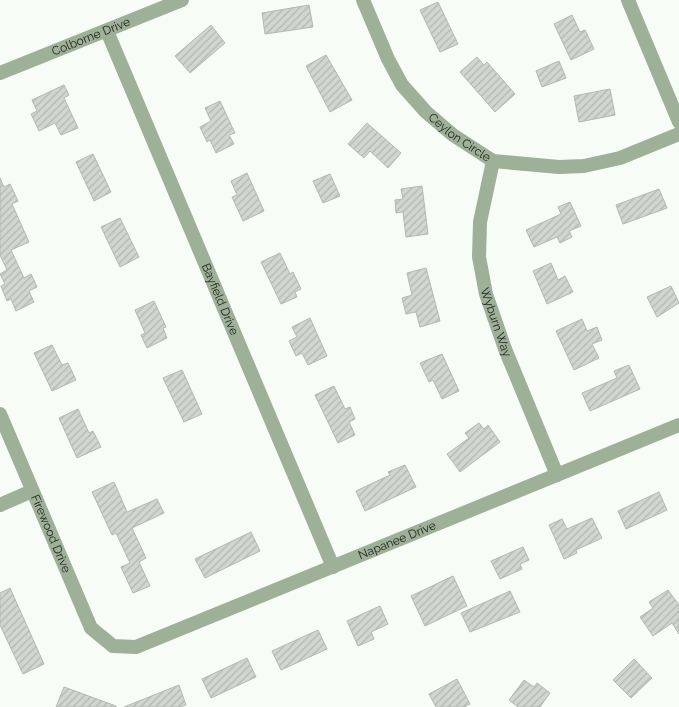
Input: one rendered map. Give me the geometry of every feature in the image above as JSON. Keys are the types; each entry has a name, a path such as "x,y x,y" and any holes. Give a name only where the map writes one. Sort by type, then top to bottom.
{"street":[{"name":"Colborne Drive","path":"0,73 182,0"},
{"name":"Ceylon Circle","path":"363,0 388,59 402,85 426,112 453,135 493,161 559,167 584,166 620,158 679,134"},
{"path":"628,0 679,122"},
{"name":"Bayfield Drive","path":"107,31 333,567"},
{"name":"Wyburn Way","path":"493,161 480,222 479,257 486,294 505,349 557,475"},
{"name":"Firewood Drive","path":"0,414 91,628 113,646"},
{"name":"Napanee Drive","path":"113,646 136,648 679,425"},
{"path":"0,505 32,491"}],"building":[{"path":"438,2 458,44 440,52 420,10"},
{"path":"309,5 313,27 265,34 262,13"},
{"path":"572,15 580,32 585,30 594,49 571,60 554,24"},
{"path":"211,25 225,43 190,73 175,56"},
{"path":"326,55 352,100 330,112 306,66"},
{"path":"477,57 484,65 487,62 515,94 495,112 460,72"},
{"path":"559,61 566,78 542,87 536,71"},
{"path":"64,85 69,95 64,98 78,128 61,135 55,123 39,131 31,114 37,111 32,100"},
{"path":"610,89 615,115 579,122 574,96"},
{"path":"220,101 235,133 229,135 234,144 216,153 210,140 207,142 200,127 211,121 205,108"},
{"path":"367,123 401,153 388,168 370,151 364,158 348,144"},
{"path":"93,154 111,192 94,201 76,162"},
{"path":"247,173 264,211 243,221 232,197 237,195 231,181"},
{"path":"330,174 340,196 323,203 313,181"},
{"path":"0,178 4,187 10,184 18,201 12,204 29,242 11,250 24,278 31,274 37,287 29,291 34,302 16,311 11,299 7,301 1,286 5,284 0,274 7,270 0,255"},
{"path":"422,186 428,234 406,237 403,212 396,213 395,200 403,199 401,189"},
{"path":"659,189 667,208 623,224 616,205"},
{"path":"570,202 581,226 569,231 572,237 560,243 557,237 534,247 526,230 561,214 558,207"},
{"path":"120,218 139,257 120,267 101,227"},
{"path":"280,253 290,274 293,272 301,289 295,292 297,297 281,304 261,262"},
{"path":"551,263 558,280 565,276 573,292 547,304 533,271"},
{"path":"426,268 440,321 420,327 416,312 406,314 402,298 412,295 407,273"},
{"path":"671,286 679,303 657,317 647,297"},
{"path":"154,301 166,327 163,328 167,338 147,348 141,335 145,333 135,310"},
{"path":"310,318 327,356 308,365 302,353 296,356 289,341 297,337 292,327"},
{"path":"582,319 587,331 597,327 602,340 592,344 599,358 574,370 556,331"},
{"path":"52,345 62,365 68,363 76,380 52,391 34,353"},
{"path":"442,354 459,391 442,399 433,380 429,382 420,363"},
{"path":"629,365 640,389 590,411 582,393 617,378 614,371"},
{"path":"182,370 202,414 184,422 163,378"},
{"path":"334,386 345,409 350,407 355,419 349,422 355,435 338,443 315,395"},
{"path":"78,409 89,433 93,431 101,447 77,458 59,418"},
{"path":"479,423 484,429 488,425 500,442 460,472 447,454 469,438 465,433"},
{"path":"405,465 416,487 365,511 356,491 390,475 388,472"},
{"path":"114,482 127,512 157,499 164,513 132,528 146,558 139,562 150,586 133,593 121,567 130,563 116,533 112,535 92,492"},
{"path":"659,492 667,510 626,529 618,511"},
{"path":"592,518 602,538 576,550 577,553 564,559 549,525 562,519 567,529"},
{"path":"251,532 260,551 205,578 195,559"},
{"path":"523,547 529,560 520,564 522,569 500,579 491,561"},
{"path":"453,576 467,606 425,626 411,596"},
{"path":"10,588 44,664 23,674 0,625 0,593"},
{"path":"668,590 679,605 679,634 672,623 653,636 640,617 653,608 649,602"},
{"path":"510,591 520,612 470,632 461,613"},
{"path":"380,606 388,624 371,632 374,639 358,646 347,621"},
{"path":"318,630 327,649 281,670 272,651"},
{"path":"247,658 256,677 211,698 202,679"},
{"path":"634,659 652,678 631,698 613,680"},
{"path":"457,679 470,704 464,707 436,707 429,694"},
{"path":"524,680 534,687 537,683 550,693 540,707 518,707 509,700"},
{"path":"179,685 186,705 180,707 124,707"},
{"path":"64,687 116,706 116,707 56,707"}]}
